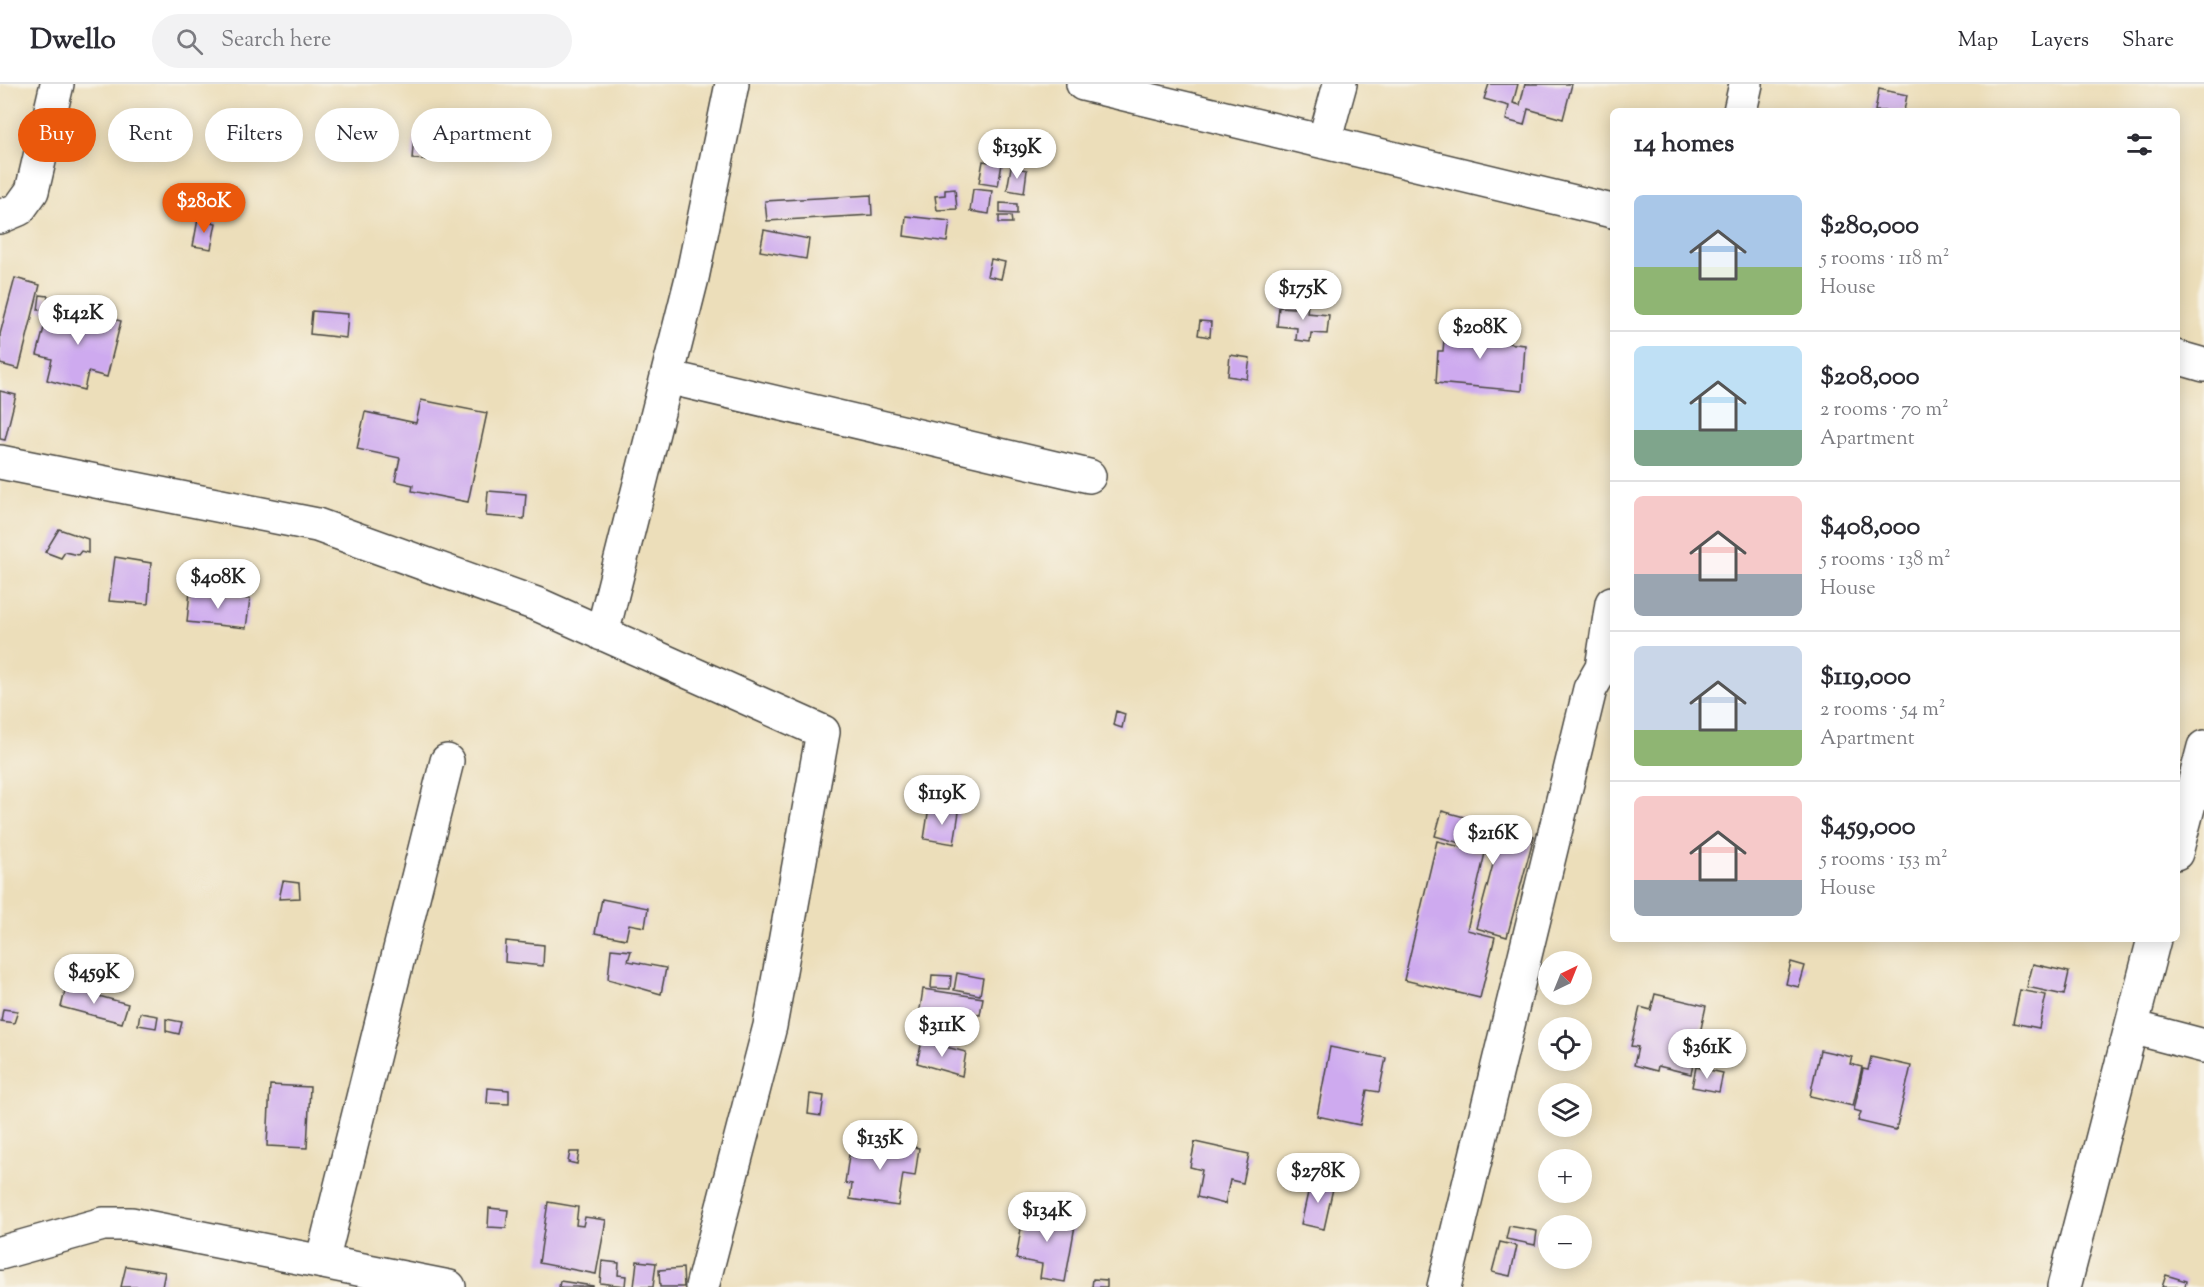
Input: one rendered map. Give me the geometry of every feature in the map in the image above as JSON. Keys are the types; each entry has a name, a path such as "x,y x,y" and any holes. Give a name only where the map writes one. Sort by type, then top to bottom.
{"street":[{"path":"0,217 19,209 32,191 57,84"},
{"path":"602,634 692,278 732,84"},
{"path":"1083,84 1610,212"},
{"path":"1324,142 1340,84"},
{"path":"1741,108 1746,84"},
{"path":"2180,358 2204,365"},
{"path":"667,377 1089,476"},
{"path":"0,462 316,525 539,605 823,732 770,1026 702,1287"},
{"path":"1444,1287 1590,689 1607,666 1610,628"},
{"path":"2180,838 2204,747"},
{"path":"322,1262 447,761"},
{"path":"2064,1287 2153,942"},
{"path":"2132,1027 2204,1046"},
{"path":"0,1253 103,1224 131,1224 449,1287"}],"building":[{"path":"1489,84 1518,84 1513,103 1520,105 1525,84 1572,84 1563,119 1528,109 1524,125 1506,120 1509,106 1484,99"},
{"path":"1879,89 1907,95 1905,108 1876,108"},
{"path":"983,161 1002,164 998,186 979,183"},
{"path":"1011,167 1027,170 1024,193 1007,190"},
{"path":"955,189 957,209 937,210 935,196 945,195 945,190"},
{"path":"973,189 992,191 989,214 970,211"},
{"path":"871,195 872,215 767,221 765,201"},
{"path":"1000,203 1017,204 1017,214 1000,213"},
{"path":"906,216 950,221 947,242 904,236"},
{"path":"999,216 1011,216 1012,223 999,223"},
{"path":"198,219 216,223 211,249 193,246"},
{"path":"764,230 809,239 806,259 760,251"},
{"path":"991,259 1005,262 1001,279 987,276"},
{"path":"15,278 40,285 19,369 0,364 0,334"},
{"path":"40,295 48,296 46,311 38,310"},
{"path":"1295,301 1308,303 1307,313 1329,315 1327,334 1311,333 1310,342 1296,340 1297,328 1277,326 1279,307 1294,308"},
{"path":"66,307 121,321 107,377 88,372 84,390 47,380 52,359 37,355 48,312 64,316"},
{"path":"312,311 348,314 346,338 310,334"},
{"path":"1200,321 1211,322 1210,337 1198,335"},
{"path":"1478,324 1499,326 1497,342 1525,345 1522,391 1436,383 1438,351 1443,351 1445,329 1477,332"},
{"path":"1230,355 1250,358 1247,379 1228,376"},
{"path":"0,391 16,395 5,440 0,439"},
{"path":"421,400 487,413 468,502 412,491 413,485 395,481 400,458 357,449 365,412 416,423"},
{"path":"488,491 526,494 524,519 486,516"},
{"path":"59,529 88,539 88,553 81,551 78,555 65,552 61,558 45,552"},
{"path":"115,557 151,563 148,604 109,601"},
{"path":"190,591 250,599 246,628 187,622"},
{"path":"1116,711 1125,714 1122,728 1113,725"},
{"path":"929,807 959,812 954,844 924,839"},
{"path":"1442,811 1534,836 1507,937 1476,928 1496,853 1435,836"},
{"path":"1437,841 1485,853 1467,930 1495,937 1480,998 1404,980"},
{"path":"283,881 299,883 300,898 279,899"},
{"path":"602,899 648,908 645,927 629,924 626,939 595,933"},
{"path":"506,941 544,945 543,966 505,962"},
{"path":"611,949 631,951 628,961 666,968 661,994 608,979"},
{"path":"1791,962 1805,966 1799,987 1786,984"},
{"path":"2033,964 2069,972 2064,995 2027,987"},
{"path":"957,973 983,978 980,995 954,990"},
{"path":"932,975 951,976 950,989 931,988"},
{"path":"66,987 128,1004 122,1023 61,1007"},
{"path":"923,989 983,998 980,1015 975,1014 972,1034 939,1029 937,1039 916,1036"},
{"path":"2020,990 2046,995 2039,1028 2013,1023"},
{"path":"1655,994 1706,1006 1691,1074 1658,1066 1657,1071 1634,1065 1638,1047 1631,1046 1640,1007 1651,1010"},
{"path":"3,1009 18,1011 14,1023 1,1021"},
{"path":"140,1013 158,1016 156,1028 138,1025"},
{"path":"166,1019 182,1022 179,1034 166,1031"},
{"path":"922,1041 966,1052 962,1076 917,1063"},
{"path":"1330,1047 1386,1058 1379,1092 1367,1090 1360,1125 1317,1116"},
{"path":"1820,1050 1852,1057 1850,1064 1862,1067 1853,1106 1810,1096"},
{"path":"1871,1057 1911,1066 1896,1130 1858,1121 1861,1112 1854,1110 1863,1069 1868,1070"},
{"path":"1696,1067 1723,1073 1719,1092 1692,1087"},
{"path":"270,1085 310,1087 307,1148 267,1146"},
{"path":"488,1088 509,1090 509,1104 487,1103"},
{"path":"810,1094 824,1096 821,1116 808,1114"},
{"path":"860,1139 919,1148 915,1176 903,1174 898,1206 850,1199 852,1184 845,1183 849,1155 857,1157"},
{"path":"1195,1142 1249,1154 1243,1183 1230,1180 1225,1204 1197,1197 1202,1170 1190,1167"},
{"path":"570,1152 579,1152 577,1164 568,1162"},
{"path":"1311,1179 1334,1184 1324,1229 1301,1224"},
{"path":"548,1202 578,1207 576,1225 583,1226 585,1217 606,1220 596,1274 539,1263"},
{"path":"489,1208 508,1210 506,1228 488,1227"},
{"path":"1024,1210 1076,1220 1065,1282 1040,1278 1042,1264 1016,1259"},
{"path":"1509,1226 1537,1231 1535,1245 1506,1239"},
{"path":"1500,1242 1517,1246 1510,1276 1492,1272"},
{"path":"602,1261 619,1263 618,1275 626,1276 625,1286 600,1283"},
{"path":"637,1261 656,1263 653,1287 634,1287"},
{"path":"126,1266 165,1272 162,1287 121,1287"},
{"path":"683,1268 684,1287 660,1287 659,1270"},
{"path":"2166,1275 2186,1281 2185,1287 2162,1287"},
{"path":"1093,1279 1107,1280 1107,1287 1092,1287"},
{"path":"560,1281 593,1286 593,1287 559,1287"}]}
